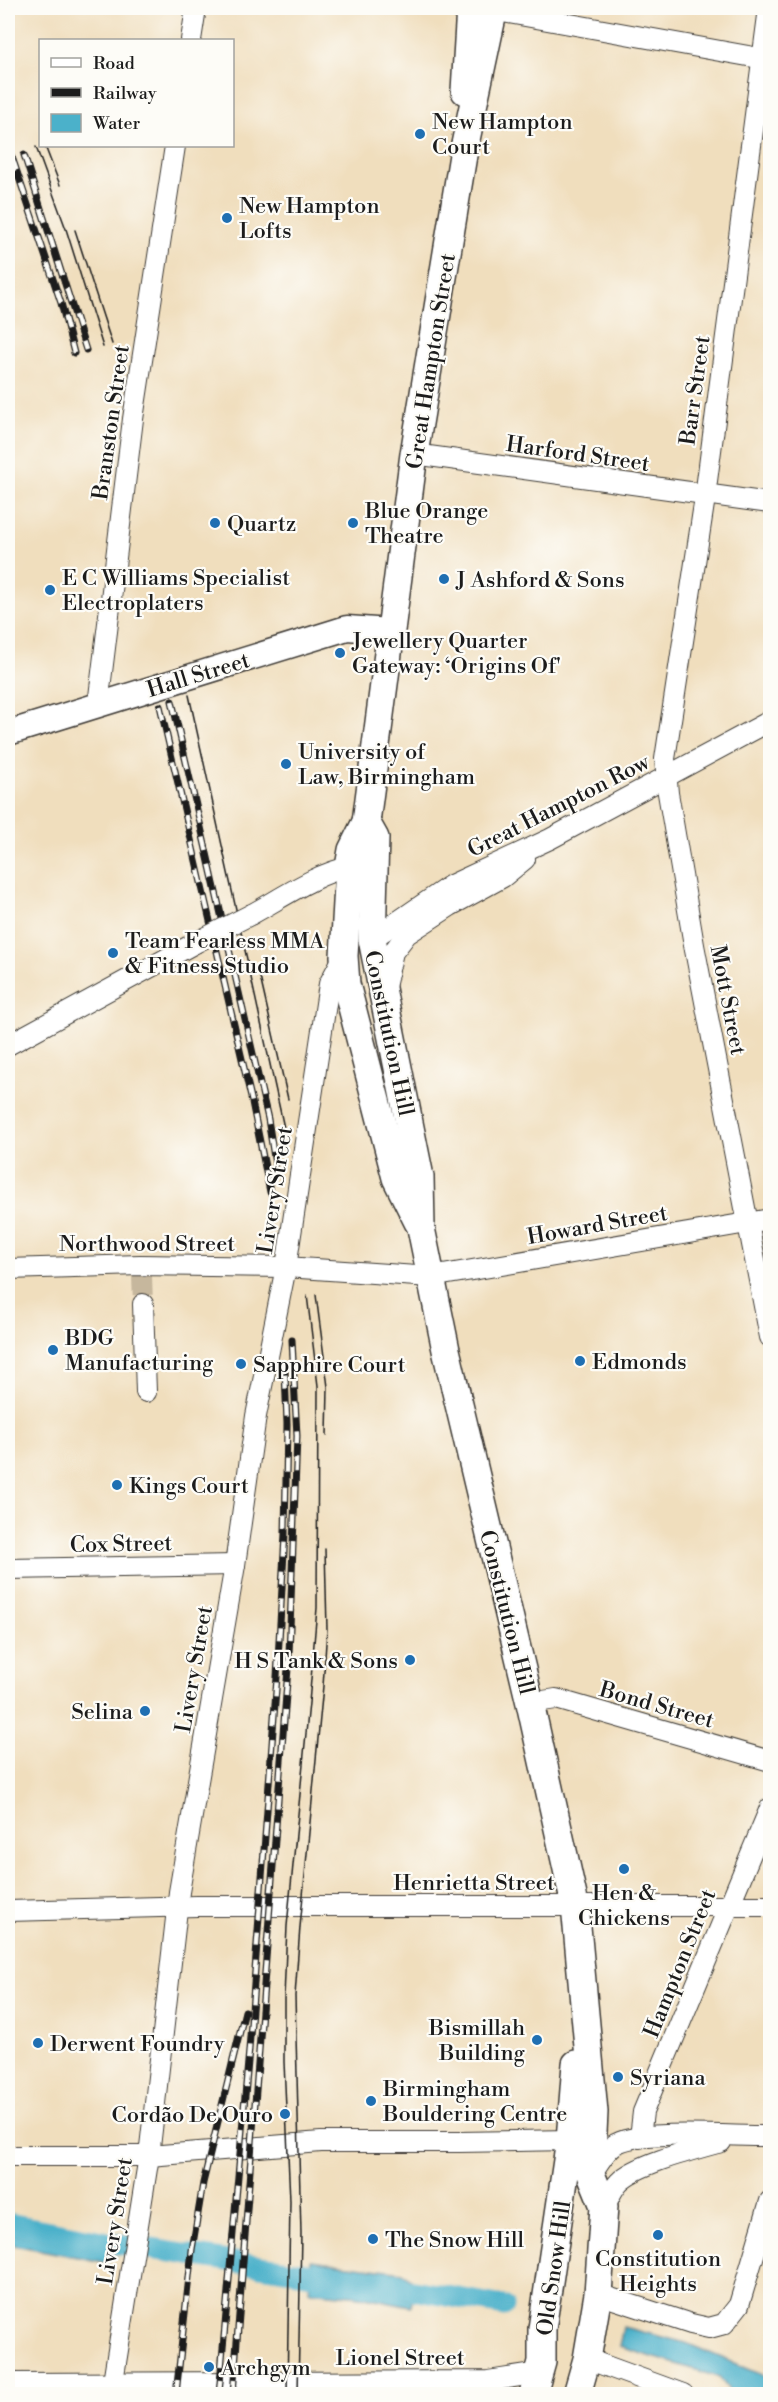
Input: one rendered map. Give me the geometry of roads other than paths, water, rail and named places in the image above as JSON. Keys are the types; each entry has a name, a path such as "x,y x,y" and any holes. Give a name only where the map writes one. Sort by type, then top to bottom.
{"main road":[{"name":"Great Hampton Street","path":"344,956 349,867 352,850 366,822 414,454 464,149 465,68 484,8"},
{"name":"Great Hampton Street","path":"366,822 375,838 372,939"},
{"name":"Constitution Hill","path":"372,939 420,1177 421,1228 431,1277 459,1407 531,1703 574,1905 594,2112 591,2174 604,2206 598,2294 592,2325"},
{"name":"Constitution Hill","path":"372,939 357,967 380,1112"},
{"name":"Constitution Hill","path":"344,956 346,984 396,1178 421,1228"},
{"name":"Constitution Hill","path":"570,2140 584,1998"},
{"name":"Old Snow Hill","path":"536,2384 542,2362 542,2329 570,2140"},
{"name":"Constitution Hill","path":"547,2299 569,2272 580,2191 591,2174"},
{"name":"Old Snow Hill","path":"578,2394 592,2325"}],"street":[{"path":"191,39 196,8"},
{"path":"484,8 766,60"},
{"name":"Barr Street","path":"666,778 664,759 766,60 769,8"},
{"name":"Branston Street","path":"98,705 133,419 175,147"},
{"name":"Harford Street","path":"414,454 771,503"},
{"name":"Hall Street","path":"8,733 347,628 390,631"},
{"name":"Great Hampton Row","path":"372,939 451,885 550,838 771,720"},
{"name":"Mott Street","path":"666,778 694,945 771,1337"},
{"path":"383,995 393,952 407,934 450,906 503,877 550,838"},
{"path":"8,1044 317,879 349,867"},
{"name":"Livery Street","path":"112,2388 149,2156 177,1907 235,1565 256,1416 286,1267 329,984 344,956"},
{"name":"Howard Street","path":"431,1277 771,1219"},
{"name":"Northwood Street","path":"8,1269 141,1270 286,1267 431,1277"},
{"path":"143,1304 146,1392"},
{"name":"Cox Street","path":"8,1569 235,1565"},
{"name":"Bond Street","path":"531,1703 556,1699 771,1761"},
{"name":"Hampton Street","path":"639,2138 643,2112 771,1808"},
{"name":"Henrietta Street","path":"8,1911 177,1907 771,1906"},
{"path":"591,2174 614,2145 639,2138 682,2134 771,2136"},
{"path":"604,2206 619,2181 636,2171 683,2152 738,2137"},
{"path":"8,2156 149,2156 321,2142 570,2140"},
{"path":"598,2294 691,2324 709,2328 724,2324 738,2305 771,2201"},
{"path":"586,2359 683,2394"},
{"name":"Lionel Street","path":"8,2383 112,2388 488,2381 536,2384"}],"water":[{"path":"8,2233 111,2252 109,2263 8,2244"},
{"path":"311,2260 403,2272 424,2291 404,2295 403,2298 412,2300 411,2306 360,2296 309,2291"},
{"path":"623,2327 686,2343 770,2378 770,2394 732,2394 719,2377 619,2347"}],"waterway":[{"path":"8,2223 112,2243 338,2278"},
{"path":"396,2287 504,2306"}],"tunnel":[{"path":"142,1275 143,1304"}],"tram line":[{"path":"36,147 66,229 103,347"},
{"path":"45,147 60,185"},
{"path":"75,230 112,344"},
{"path":"189,695 284,1128"},
{"path":"260,977 288,1099"},
{"path":"287,2394 290,2201 284,2062 284,1998 287,1926 317,1608 318,1386 307,1295"},
{"path":"316,1295 328,1387 327,1435"},
{"path":"298,2394 301,2233 295,1996 327,1629 325,1549"}],"railway":[{"path":"24,155 86,350"},
{"path":"12,157 61,303 74,353"},
{"path":"172,701 268,1119 275,1164"},
{"path":"160,706 252,1102 270,1192"},
{"path":"233,2394 289,1655 297,1436 292,1340"},
{"path":"219,2394 249,2050 277,1677 285,1534 287,1424 285,1372"},
{"path":"176,2394 192,2250 203,2183 245,2011"}],"place":[{"name":"New Hampton Court","path":"420,134"},
{"name":"New Hampton Lofts","path":"227,218"},
{"name":"Quartz","path":"215,523"},
{"name":"Blue Orange Theatre","path":"353,523"},
{"name":"J Ashford & Sons","path":"444,579"},
{"name":"E C Williams Specialist Electroplaters","path":"50,590"},
{"name":"Jewellery Quarter Gateway: ‘Origins Of'","path":"340,653"},
{"name":"University of Law, Birmingham","path":"286,764"},
{"name":"Team Fearless MMA & Fitness Studio","path":"113,953"},
{"name":"BDG Manufacturing","path":"53,1350"},
{"name":"Edmonds","path":"580,1361"},
{"name":"Sapphire Court","path":"241,1364"},
{"name":"Kings Court","path":"117,1485"},
{"name":"H S Tank & Sons","path":"410,1660"},
{"name":"Selina","path":"145,1711"},
{"name":"Hen & Chickens","path":"624,1869"},
{"name":"Bismillah Building","path":"537,2040"},
{"name":"Derwent Foundry","path":"38,2043"},
{"name":"Syriana","path":"618,2077"},
{"name":"Birmingham Bouldering Centre","path":"371,2101"},
{"name":"Cordão De Ouro","path":"285,2114"},
{"name":"Constitution Heights","path":"658,2235"},
{"name":"The Snow Hill","path":"373,2239"},
{"name":"Archgym","path":"209,2367"}]}
